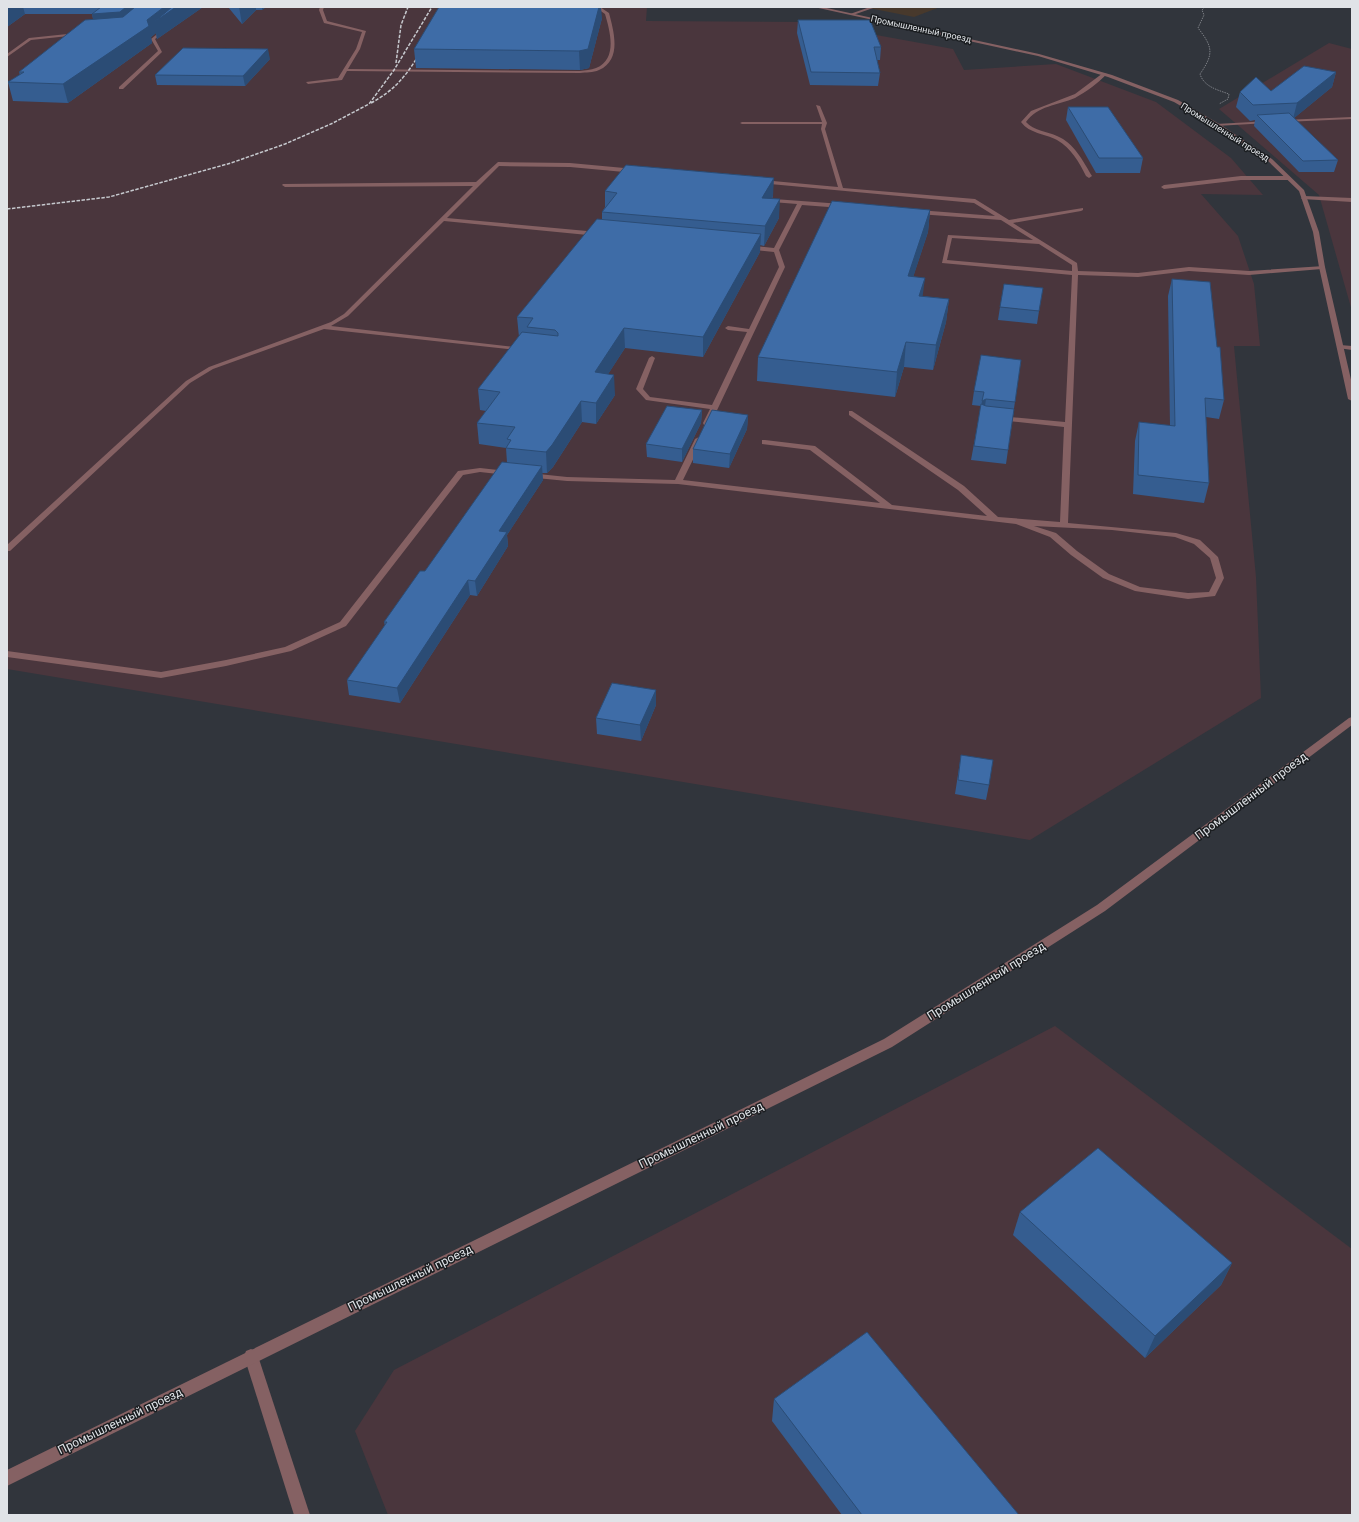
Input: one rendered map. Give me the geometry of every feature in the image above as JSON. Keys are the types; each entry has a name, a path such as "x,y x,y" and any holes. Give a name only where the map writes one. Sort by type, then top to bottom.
{"street":[{"path":"308,83 340,79 358,49 364,31 326,22 321,10 322,7"},
{"path":"346,70 580,72 598,69 607,64 615,46 607,13 597,7"},
{"name":"Промышленный проезд","path":"816,7 1039,55 1105,74 1176,101 1270,160 1301,190 1316,232 1322,266 1352,399"},
{"path":"852,14 874,7"},
{"path":"121,88 160,50 153,39 169,25"},
{"path":"7,56 30,39 83,34"},
{"path":"1089,176 1074,150 1058,138 1027,127 1023,122 1026,116 1039,108 1073,97 1105,74"},
{"path":"818,106 825,123 823,129 841,189"},
{"path":"1216,125 1352,118"},
{"path":"742,123 825,123"},
{"path":"7,549 188,382 212,368 333,324 346,315 498,164 570,165 640,171"},
{"path":"1164,187 1241,178 1288,178"},
{"path":"756,182 975,201 1075,264 1064,525"},
{"path":"285,185 478,184"},
{"path":"1304,198 1352,200"},
{"path":"774,201 847,206"},
{"path":"704,428 782,267 776,250 800,203"},
{"path":"1008,222 1081,209"},
{"path":"909,211 1002,218"},
{"path":"443,219 601,234"},
{"path":"1040,242 950,236 944,262 1075,274 1138,275 1189,269 1250,273 1322,266"},
{"path":"744,247 776,250"},
{"path":"325,327 533,351"},
{"path":"728,328 751,331"},
{"path":"1340,347 1352,348"},
{"path":"652,358 639,389 648,399 714,407"},
{"path":"852,413 961,488 996,520"},
{"path":"992,417 1069,425"},
{"path":"678,482 701,434"},
{"path":"765,442 812,448 890,507"},
{"path":"7,654 161,675 226,663 288,649 343,624 461,473 480,470 567,479 678,482 996,520 1112,528 1176,535 1197,542 1214,558 1220,578 1212,594 1188,596 1138,589 1106,576 1074,553 1053,535 1017,522"},
{"name":"Промышленный проезд","path":"7,1478 251,1356 888,1043 1101,908 1352,720"},
{"path":"251,1356 302,1515"}],"path":[{"path":"1194,112 1219,105 1228,99 1229,94 1211,87 1201,78 1200,74 1207,64 1210,52 1210,42 1198,28 1204,15 1202,10 1205,7"}],"shaded area":[{"path":"7,7 647,7 646,21 805,22 953,49 964,70 1056,64 1156,102 1231,158 1263,195 1201,194 1238,236 1254,284 1260,346 1234,346 1256,577 1261,698 1030,840 7,669"},
{"path":"864,7 940,7 914,17"},
{"path":"1329,43 1352,49 1352,311 1319,195 1219,109"},
{"path":"1055,1026 1352,1249 1352,1515 388,1515 355,1431 394,1370"}],"building":[{"path":"101,7 126,7 120,12 92,14"},
{"path":"135,7 164,7 147,20 149,26 63,84 8,82 24,72 19,72 85,20 123,17"},
{"path":"172,7 176,7 153,23"},
{"path":"439,7 599,7 588,49 579,51 414,49"},
{"path":"798,20 870,20 881,47 874,47 880,73 811,72"},
{"path":"183,48 268,49 243,76 155,75"},
{"path":"1304,66 1336,72 1297,103 1253,105 1240,92 1256,77 1271,91"},
{"path":"1068,107 1108,107 1143,158 1099,158"},
{"path":"1289,113 1338,160 1303,161 1257,115"},
{"path":"626,165 774,178 762,198 780,199 765,226 602,212 617,193 605,191"},
{"path":"832,201 930,210 908,276 925,278 919,296 949,299 936,345 906,342 897,372 758,357"},
{"path":"597,219 761,234 703,337 624,328 595,372 614,375 596,403 581,401 546,452 506,448 511,440 507,439 515,427 477,423 500,392 478,389 522,332 558,336 558,333 555,330 527,327 533,318 517,317"},
{"path":"1172,279 1210,282 1217,347 1220,347 1224,400 1205,398 1209,483 1138,475 1139,422 1175,426"},
{"path":"1004,284 1043,288 1039,311 1000,307"},
{"path":"981,355 1021,360 1015,402 986,399 982,401 984,392 974,391"},
{"path":"981,404 986,406 1014,409 1008,450 974,446"},
{"path":"667,406 702,410 682,449 646,444"},
{"path":"712,410 748,415 730,454 693,449"},
{"path":"502,462 542,466 499,531 507,532 475,581 468,580 397,688 347,680 387,622 384,622 420,571 425,571"},
{"path":"612,683 656,690 640,725 596,718"},
{"path":"961,755 993,760 989,785 958,780"},
{"path":"1098,1148 1232,1263 1155,1336 1020,1212"},
{"path":"867,1332 1019,1515 862,1515 774,1399"}],"railway":[{"path":"396,63 401,25 408,7"},
{"path":"7,209 109,197 231,163 285,144 333,123 369,104 394,70 432,7"},
{"path":"371,103 387,93 399,82 410,69 420,53"}]}
